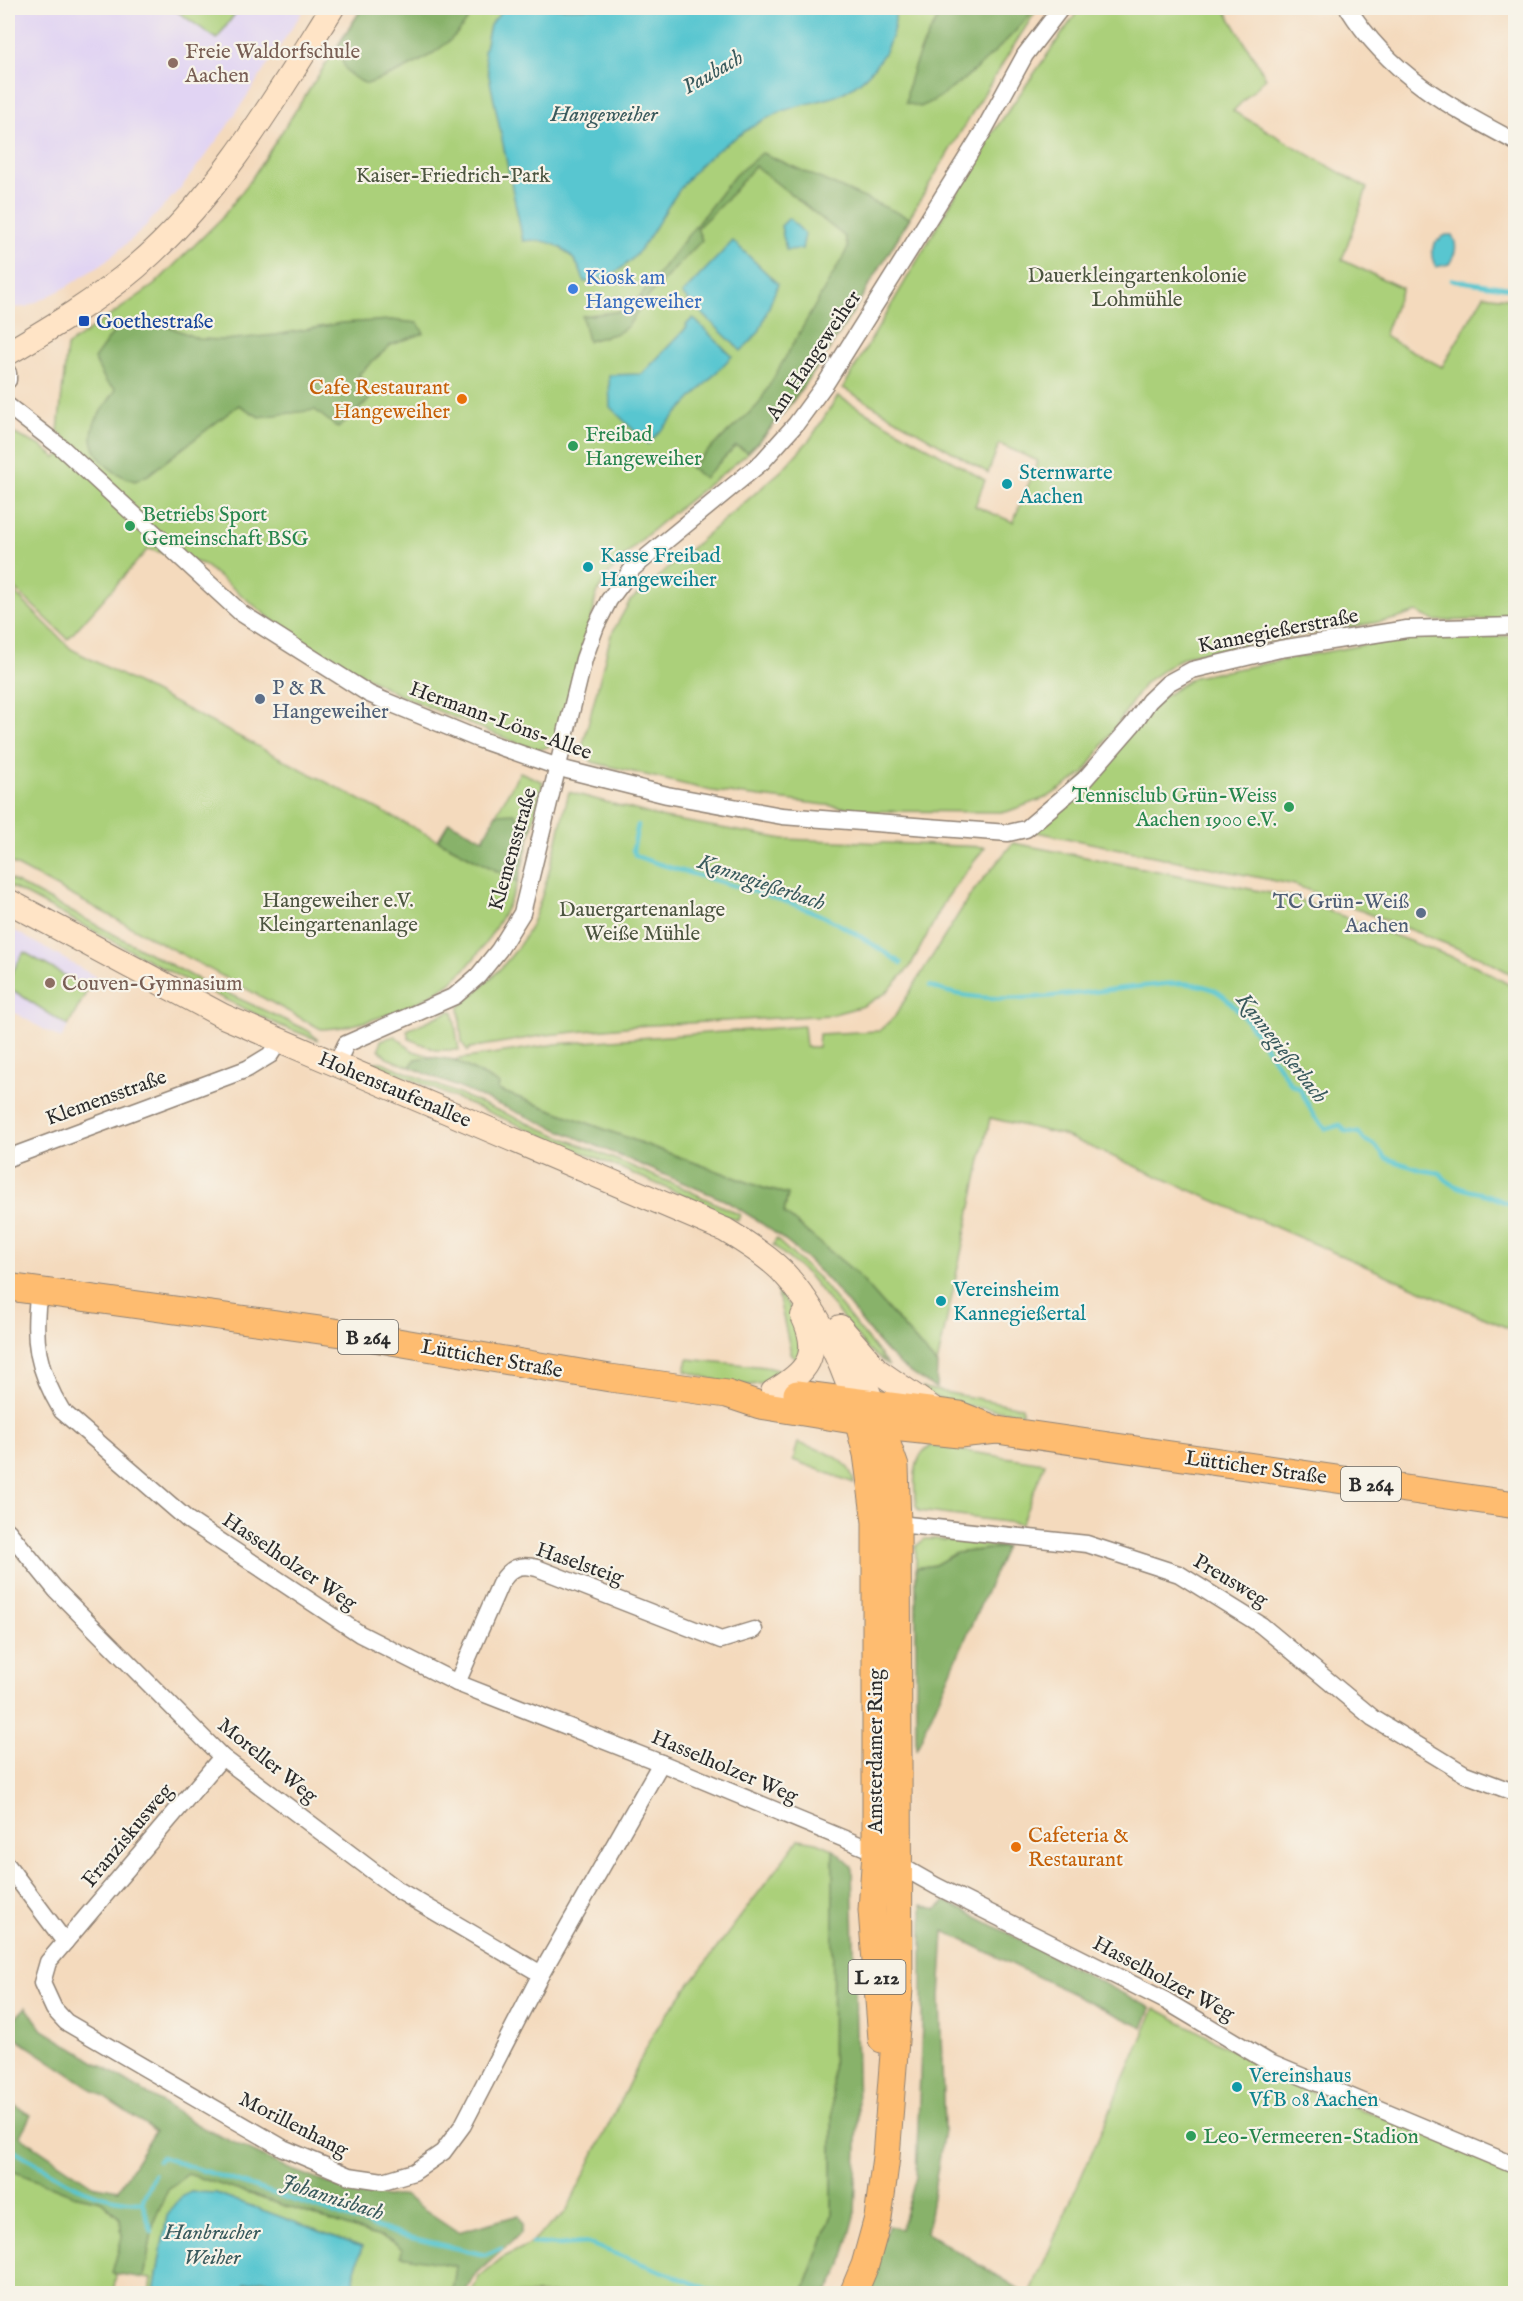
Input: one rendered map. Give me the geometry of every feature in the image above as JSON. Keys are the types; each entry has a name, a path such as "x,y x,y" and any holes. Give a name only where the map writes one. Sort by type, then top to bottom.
{"main road":[{"path":"8,353 76,312 118,282 176,229 234,159 332,8"},
{"name":"Hohenstaufenallee","path":"8,901 161,984 279,1041 725,1230 785,1276 810,1288 840,1327 866,1413"},
{"path":"773,1392 803,1371 812,1349 812,1337 793,1300 785,1276"},
{"name":"Hohenstaufenallee","path":"785,1276 821,1326 866,1413"},
{"name":"Lütticher Straße","path":"8,1287 356,1335 610,1378 727,1394 773,1392 959,1434 997,1430"},
{"path":"840,1327 878,1371 939,1413"},
{"name":"Lütticher Straße","path":"727,1394 759,1405 866,1413 959,1415 997,1430 1515,1505"},
{"name":"Amsterdamer Ring","path":"853,2294 865,2265 878,2218 886,2157 899,1989 887,1858 887,1522 867,1454 866,1413"}],"street":[{"name":"Am Hangeweiher","path":"559,767 585,659 596,626 609,600 633,568 762,462 796,424 826,382 918,237 984,130 1025,55 1061,8"},
{"path":"1348,8 1388,61 1460,112 1515,142"},
{"path":"8,373 8,380"},
{"name":"Hermann-Löns-Allee","path":"8,406 62,448 241,613 369,694 478,739 559,767 667,795 782,816 1008,833"},
{"name":"Kannegießerstraße","path":"1008,833 1026,829 1085,779 1149,701 1168,683 1192,670 1280,649 1407,629 1515,626"},
{"name":"Klemensstraße","path":"336,1065 346,1044 455,996 478,976 499,950 522,913 559,767"},
{"name":"Klemensstraße","path":"8,1158 247,1069 270,1055 279,1041"},
{"name":"Hasselholzer Weg","path":"39,1291 36,1339 40,1368 62,1411 188,1520 360,1634 457,1683 661,1763 887,1858 1166,2001 1270,2063 1515,2166"},
{"name":"Preusweg","path":"887,1522 1087,1544 1179,1574 1261,1624 1373,1719 1465,1774 1515,1793"},
{"name":"Moreller Weg","path":"8,1531 56,1590 222,1757 398,1890 541,1974"},
{"name":"Haselsteig","path":"457,1683 500,1584 507,1573 515,1567 526,1565 721,1640 754,1630"},
{"name":"Franziskusweg","path":"65,1942 222,1757"},
{"name":"Morillenhang","path":"65,1942 48,1962 42,1983 54,2009 66,2022 284,2148 349,2176 383,2181 414,2172 443,2152 463,2125 541,1974 661,1763"},
{"path":"8,1866 65,1942"}],"shaded area":[{"path":"8,8 305,8 226,128 183,185 141,231 105,262 63,289 26,307 8,308"},
{"name":"Couven-Gymnasium","path":"8,927 96,977 61,1039 8,1009"}],"green space":[{"path":"172,8 239,8 217,39"},
{"name":"Kaiser-Friedrich-Park","path":"362,8 1038,8 823,358 782,416 750,451 658,525 612,570 598,591 559,732 552,744 542,749 532,749 399,695 292,636 203,564 148,549 68,639 8,582 8,431 41,446 56,458 72,445 58,431 67,346 154,285 221,219 250,181"},
{"path":"362,8 474,8 456,35 429,56 398,72 367,84 354,78 346,70 339,45"},
{"path":"944,8 1035,8 998,49 949,91 920,107 906,103 914,65"},
{"name":"Dauerkleingartenkolonie Lohmühle","path":"1080,8 1224,8 1266,78 1233,111 1367,188 1342,260 1402,288 1384,336 1442,367 1484,295 1515,299 1515,619 1435,621 1416,612 1396,619 1189,655 1145,683 1084,773 1048,797 1006,812 874,811 712,791 592,762 582,748 611,635 630,601 781,471 811,438 838,396 985,480 975,506 1013,522 1038,461 999,444 988,473 843,388 987,141"},
{"path":"762,153 910,218 816,370 795,398 748,452 736,446 704,478 690,467 758,405 848,248 845,237 755,166 726,200 697,228 702,240 647,298 628,326 618,333 588,341 582,316 630,310 735,175"},
{"path":"391,320 418,323 424,333 391,345 359,374 370,399 338,428 315,410 259,417 239,405 148,475 135,481 108,467 96,452 92,433 95,422 116,389 106,382 94,359 115,330 138,324 165,325 199,339 224,340 276,335 341,323"},
{"name":"Hangeweiher e.V. Kleingartenanlage","path":"8,586 71,649 518,882 501,918 469,965 447,985 414,1004 375,1019 338,1028 321,1029 8,861"},
{"name":"Tennisclub Grün-Weiss Aachen 1900 e.V.","path":"1515,636 1515,976 1480,957 1295,885 1032,831 1154,703 1194,677 1405,637"},
{"path":"520,772 543,782 532,827 529,822 496,814"},
{"name":"Dauergartenanlage Weiße Mühle","path":"569,792 664,818 784,839 985,847 946,899 910,967 886,993 863,1006 830,1015 634,1026 546,1035 470,1048 468,1051 462,1043 459,1007 503,966 529,930 554,855"},
{"path":"515,813 519,820 529,822 532,827 518,882 438,840 449,822 483,839 496,814"},
{"path":"1013,843 1291,897 1476,966 1515,988 1515,1331 1063,1135 990,1118 937,1365 855,1272 784,1213 788,1194 766,1189 498,1090 499,1084 454,1060 556,1044 804,1026 806,1047 818,1047 819,1034 879,1031 895,1016 971,894"},
{"path":"8,878 205,983 309,1031 318,1040 279,1025 193,984 8,885"},
{"path":"24,952 88,989 68,1026 8,987 8,980"},
{"path":"453,1011 459,1050 436,1050 409,1039 407,1030"},
{"path":"395,1036 413,1051 433,1057 415,1059 410,1067 387,1058 379,1049 381,1040"},
{"path":"433,1057 454,1060 499,1084 498,1090 766,1189 788,1194 784,1213 855,1272 937,1365 936,1388 892,1357 826,1278 786,1241 756,1219 724,1200 410,1067 415,1059"},
{"path":"371,1062 382,1062 681,1187 740,1215 738,1220 715,1214 716,1209"},
{"path":"776,1239 819,1279 889,1366 868,1350 809,1276 773,1245"},
{"path":"777,1290 800,1320 800,1365 791,1353"},
{"path":"688,1359 766,1367 792,1373 762,1383 738,1385 685,1371"},
{"path":"923,1388 1022,1407 1022,1413 954,1403 931,1394"},
{"path":"798,1443 840,1460 847,1466 854,1483 793,1460"},
{"path":"930,1446 1045,1463 1021,1524 919,1511 916,1506 915,1473 920,1458"},
{"path":"925,1539 1006,1547 956,1553 935,1565 916,1568 916,1546"},
{"path":"1006,1547 916,1750 916,1568 935,1565 956,1553"},
{"path":"799,1839 817,1842 833,1849 832,2215 803,2293 471,2294 479,2277 502,2258 526,2246 566,2212 655,2030"},
{"path":"833,1849 852,1866 858,2110 855,2216 841,2268 827,2293 803,2293 832,2215"},
{"path":"946,1901 1151,2008 1143,2028 944,1931 940,1998 944,2130 927,2233 1026,2293 867,2294 888,2226 901,2229 916,2177 922,2022 922,1905 937,1909"},
{"path":"26,2007 43,2030 201,2127 289,2169 344,2189 387,2197 403,2195 458,2232 519,2215 523,2224 521,2233 474,2276 465,2293 452,2293 456,2266 401,2256 402,2249 392,2241 188,2174 168,2189 154,2221 144,2278 112,2273 122,2237 120,2218 101,2201 73,2195 8,2169 8,2102 31,2115 20,2136 92,2185 118,2190 155,2131 8,2033 8,2026"},
{"name":"Leo-Vermeeren-Stadion","path":"1155,2008 1304,2089 1433,2135 1515,2175 1515,2293 1030,2294"},
{"path":"8,2169 73,2195 101,2201 120,2219 122,2237 113,2273 116,2275 113,2293 8,2293"},
{"path":"188,2174 392,2241 403,2249 401,2256 457,2266 452,2293 241,2293 245,2284 261,2280 353,2292 355,2270 362,2247 216,2193 191,2192 167,2216 154,2293 150,2293 152,2279 144,2278 154,2221 168,2188"}],"water":[{"name":"Hangeweiher","path":"505,8 895,8 895,22 892,36 879,61 859,82 835,96 792,108 770,117 719,149 705,160 688,179 647,240 628,263 601,279 584,282 576,262 562,249 554,244 534,240 523,241 484,52 490,25"},
{"path":"789,218 805,234 802,249 786,250 781,226"},
{"path":"1446,235 1452,235 1456,246 1455,253 1449,264 1436,267 1432,257 1433,248 1437,241"},
{"path":"733,241 778,284 759,332 741,351 682,294"},
{"path":"693,318 732,356 648,444 610,407 609,375 642,374"},
{"name":"Hanbrucher Weiher","path":"191,2192 216,2193 362,2247 355,2270 353,2293 261,2280 245,2284 241,2293 154,2293 167,2216 180,2198"}],"waterway":[{"path":"1452,280 1516,289"},
{"name":"Kannegießerbach","path":"638,825 633,850 636,856 764,894 819,914 901,963"},
{"name":"Kannegießerbach","path":"930,986 953,993 1004,998 1058,996 1166,984 1187,983 1207,987 1226,998 1236,1008 1291,1084 1300,1089 1314,1116 1326,1129 1340,1125 1345,1131 1359,1133 1364,1140 1375,1145 1385,1158 1421,1170 1440,1173 1455,1186 1516,1205"},
{"name":"Johannisbach","path":"8,2147 71,2184 104,2197 142,2202 154,2174"},
{"name":"Johannisbach","path":"158,2161 161,2157 404,2236 485,2255 501,2248"},
{"path":"142,2202 152,2232"},
{"name":"Johannisbach","path":"532,2243 557,2245 587,2243 722,2294"}],"place":[{"name":"Freie Waldorfschule Aachen","path":"173,63"},
{"name":"Kiosk am Hangeweiher","path":"573,289"},
{"name":"Goethestraße","path":"84,321"},
{"name":"Cafe Restaurant Hangeweiher","path":"462,399"},
{"name":"Freibad Hangeweiher","path":"573,446"},
{"name":"Sternwarte Aachen","path":"1007,484"},
{"name":"Betriebs Sport Gemeinschaft BSG","path":"130,526"},
{"name":"Kasse Freibad Hangeweiher","path":"588,567"},
{"name":"P & R Hangeweiher","path":"260,699"},
{"name":"Tennisclub Grün-Weiss Aachen 1900 e.V.","path":"1289,807"},
{"name":"TC Grün-Weiß Aachen","path":"1421,913"},
{"name":"Couven-Gymnasium","path":"50,983"},
{"name":"Vereinsheim Kannegießertal","path":"941,1301"},
{"name":"Cafeteria & Restaurant","path":"1016,1847"},
{"name":"Vereinshaus VfB 08 Aachen","path":"1237,2087"},
{"name":"Leo-Vermeeren-Stadion","path":"1191,2136"}],"water label":[{"name":"Paubach","path":"712,71"}]}
